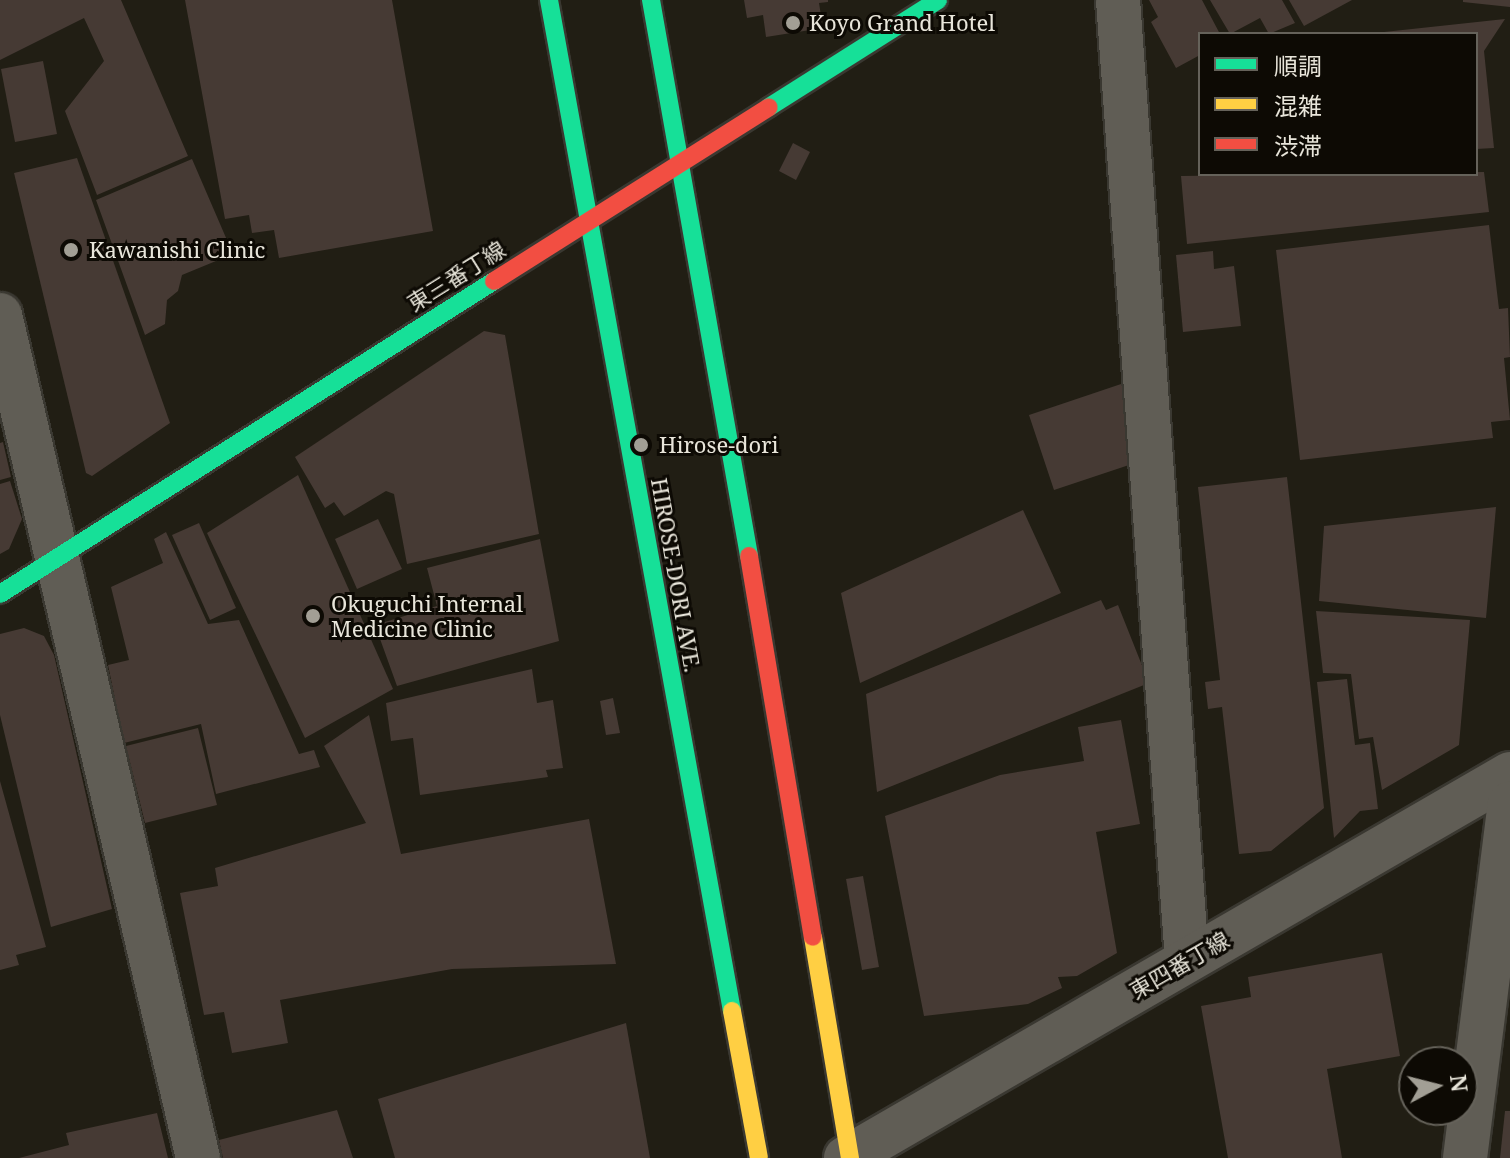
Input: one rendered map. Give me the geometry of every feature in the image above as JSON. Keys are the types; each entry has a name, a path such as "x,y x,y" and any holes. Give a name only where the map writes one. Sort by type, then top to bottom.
{"street":[{"name":"HIROSE-DORI AVE.","path":"549,0 759,1158"},
{"path":"651,0 682,160 848,1157"},
{"name":"東三番丁線","path":"0,594 938,0"},
{"path":"1118,0 1187,960"},
{"path":"0,315 198,1158"},
{"name":"東四番丁線","path":"848,1157 1510,774"},
{"path":"1465,1158 1510,804"}],"building":[{"path":"0,0 121,0 188,156 97,195 65,111 104,61 84,18 0,60"},
{"path":"185,0 392,0 433,231 279,258 274,230 252,233 249,215 225,219"},
{"name":"Koyo Grand Hotel","path":"744,0 828,2 819,3 823,28 766,37 763,15 747,18"},
{"path":"1149,0 1202,0 1219,32 1198,32 1198,56 1176,68 1151,22 1158,17"},
{"path":"1210,0 1282,0 1295,23 1268,32 1260,18 1229,32"},
{"path":"1289,0 1352,0 1304,26"},
{"path":"1510,0 1510,7 1463,2"},
{"path":"1505,19 1484,51 1494,148 1478,149 1478,32 1384,32"},
{"path":"43,61 57,134 15,142 1,69"},
{"path":"793,143 810,152 796,180 779,171"},
{"path":"77,158 170,423 92,476 86,473 14,173"},
{"path":"192,159 233,254 182,275 178,291 167,300 165,324 145,335 96,200"},
{"path":"1478,172 1484,172 1489,212 1187,244 1181,176 1478,176"},
{"path":"1489,225 1499,309 1508,308 1510,357 1504,358 1510,420 1491,422 1493,438 1300,460 1276,250"},
{"path":"1213,251 1214,269 1234,266 1241,326 1183,332 1176,255"},
{"path":"484,331 505,335 539,534 407,564 394,494 386,491 344,516 334,502 325,508 295,457"},
{"path":"1124,383 1132,464 1054,490 1029,415"},
{"path":"3,442 11,477 0,480 0,443"},
{"path":"298,475 393,689 305,738 207,533"},
{"path":"1287,477 1324,808 1271,851 1239,854 1222,707 1208,709 1205,682 1220,680 1198,487"},
{"path":"10,481 22,519 9,549 0,554 0,484"},
{"path":"1496,507 1486,618 1319,601 1324,526"},
{"path":"1023,510 1061,593 860,683 841,593"},
{"path":"378,519 402,569 357,589 335,539"},
{"path":"199,523 236,608 210,620 172,535"},
{"path":"166,532 208,624 239,620 299,754 314,750 320,767 216,794 201,724 124,743 108,665 129,660 111,587 163,563 154,539"},
{"path":"540,539 559,641 397,686 375,625 437,606 427,568"},
{"path":"1101,600 1106,610 1118,605 1149,683 877,792 866,694"},
{"path":"1316,611 1470,620 1459,745 1382,790 1373,737 1359,739 1351,674 1323,673"},
{"path":"24,628 44,636 54,655 112,909 51,927 0,715 0,634"},
{"path":"532,669 537,703 553,700 563,768 546,770 548,777 420,795 413,738 391,741 386,703"},
{"path":"1347,679 1355,745 1370,743 1378,809 1360,811 1334,838 1317,682"},
{"path":"613,698 620,733 606,735 600,701"},
{"path":"369,715 401,854 589,819 616,964 452,969 280,1000 288,1043 232,1053 224,1012 204,1015 180,893 218,886 215,868 366,823 324,746"},
{"path":"1121,720 1140,824 1096,832 1117,953 1077,976 1058,977 1062,988 1028,1004 924,1016 885,816 1000,775 1084,761 1078,727"},
{"path":"198,728 217,805 145,823 126,746"},
{"path":"0,781 46,947 16,955 19,965 0,970"},
{"path":"863,876 879,967 862,970 846,879"},
{"path":"1382,953 1398,1056 1327,1069 1342,1158 1228,1158 1201,1006 1251,997 1248,977"},
{"path":"626,1023 650,1158 395,1158 378,1099"},
{"path":"337,1110 353,1158 223,1158 219,1140"},
{"path":"1505,1111 1510,1111 1510,1158 1500,1158"},
{"path":"157,1113 168,1158 19,1158 69,1145 66,1133"}],"traffic: fast":[{"path":"549,0 732,1011"},
{"path":"651,0 749,556"},
{"path":"769,107 938,0"},
{"path":"0,594 494,281"}],"traffic: slow":[{"path":"813,937 850,1158"},
{"path":"732,1011 759,1158"}],"traffic: jam":[{"path":"494,281 769,107"},
{"path":"749,556 813,937"}],"place":[{"name":"Koyo Grand Hotel","path":"793,23"},
{"name":"Kawanishi Clinic","path":"71,250"},
{"name":"Hirose-dori","path":"641,445"},
{"name":"Okuguchi Internal Medicine Clinic","path":"313,616"}]}
